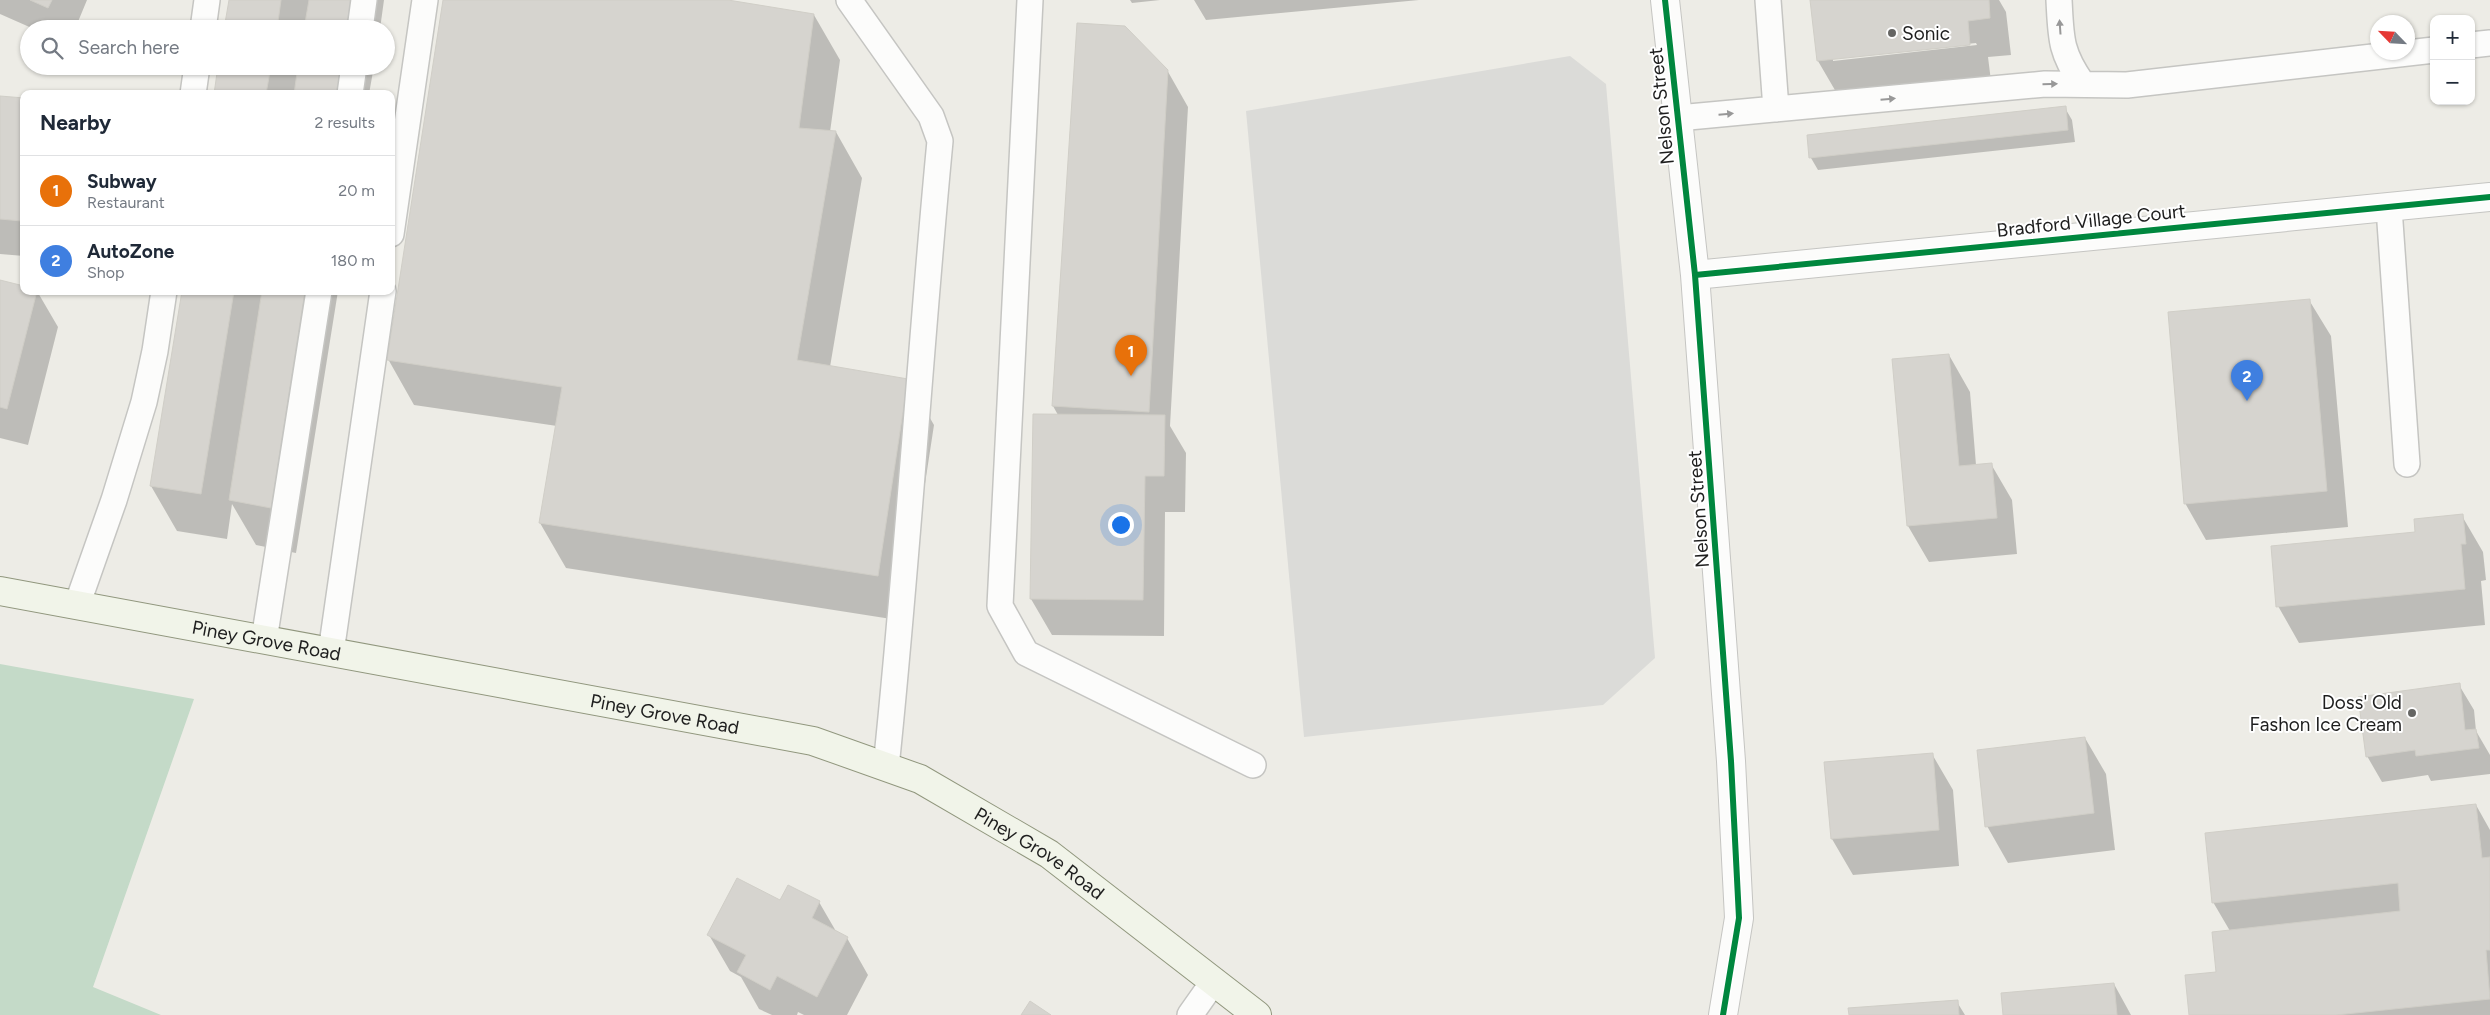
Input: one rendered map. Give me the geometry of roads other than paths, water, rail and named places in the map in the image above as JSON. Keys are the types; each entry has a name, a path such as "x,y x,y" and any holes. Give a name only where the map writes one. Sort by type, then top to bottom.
{"main road":[{"name":"Piney Grove Road","path":"0,591 813,741 920,779 1049,854 1257,1015"}],"street":[{"name":"Nelson Street","path":"1665,0 1695,275 1730,742 1740,918 1723,1015"},
{"name":"Bradford Village Court","path":"1695,275 2490,197"}],"lane":[{"path":"204,20 207,0"},
{"path":"361,20 364,0"},
{"path":"395,207 426,0"},
{"path":"849,0 932,116 940,141 922,322 899,639 886,767"},
{"path":"1030,0 1000,606 1026,653 1253,765"},
{"path":"1768,0 1776,109"},
{"path":"2059,0 2062,46 2070,66 2082,83"},
{"path":"2475,45 2490,43"},
{"path":"1678,118 2045,84 2127,84 2430,50"},
{"path":"194,90 196,75"},
{"path":"351,90 353,75"},
{"path":"2389,208 2407,464"},
{"path":"77,605 114,500 144,402 152,370 163,295"},
{"path":"264,640 318,295"},
{"path":"331,652 382,295"},
{"path":"1190,1015 1214,981"}],"place":[{"name":"Sonic","path":"1892,33"},
{"name":"Subway","path":"1131,376"},
{"name":"AutoZone","path":"2247,401"},
{"name":"Doss' Old Fashon Ice Cream","path":"2412,713"}]}
